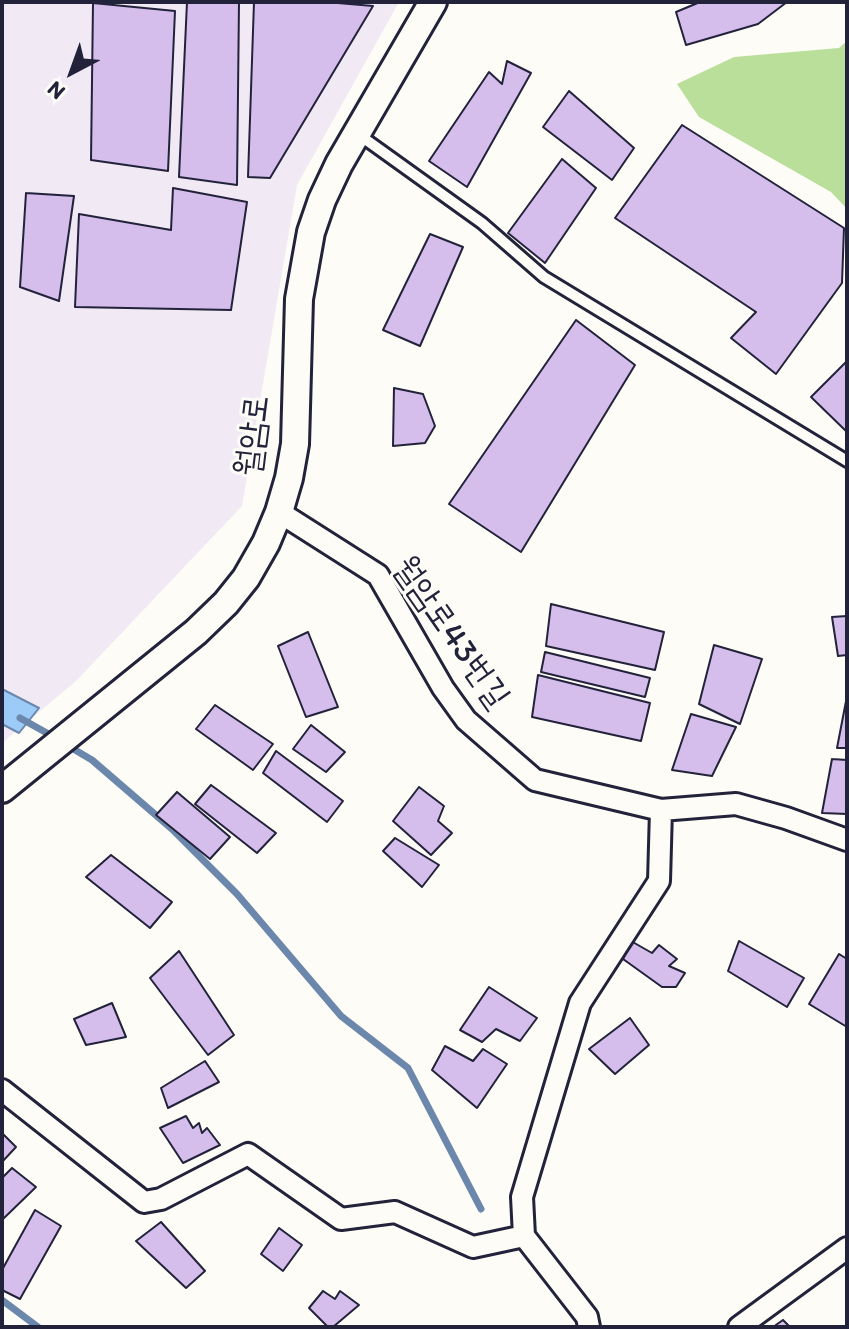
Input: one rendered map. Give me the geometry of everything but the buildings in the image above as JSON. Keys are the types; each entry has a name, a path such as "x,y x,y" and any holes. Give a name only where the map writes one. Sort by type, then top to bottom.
{"street":[{"name":"월암로","path":"2,789 196,632 246,578 279,512 289,478 297,425 297,345 303,268 322,200 339,164 433,2"},
{"name":"월암로43번길","path":"279,512 378,575 443,688 466,720 535,780 661,810 736,804 847,840"},
{"path":"589,1327 587,1317 524,1236 522,1197 580,1003 659,881 661,810"},
{"path":"2,1090 144,1202 161,1199 248,1154 341,1219 395,1212 473,1247 524,1236"},
{"path":"739,1327 847,1248"}],"lane":[{"path":"357,133 482,223 544,277 847,461"}],"shaded area":[{"path":"2,2 399,2 297,185 242,506 76,681 2,743"}],"green space":[{"path":"847,41 847,209 831,192 699,117 677,84 734,57 839,48"}],"water":[{"path":"2,689 39,708 19,733 2,724"}],"waterway":[{"path":"20,718 54,737"},
{"path":"65,744 92,760 172,829 237,894 341,1016 408,1068 481,1209"},
{"path":"2,1300 38,1327"}]}
